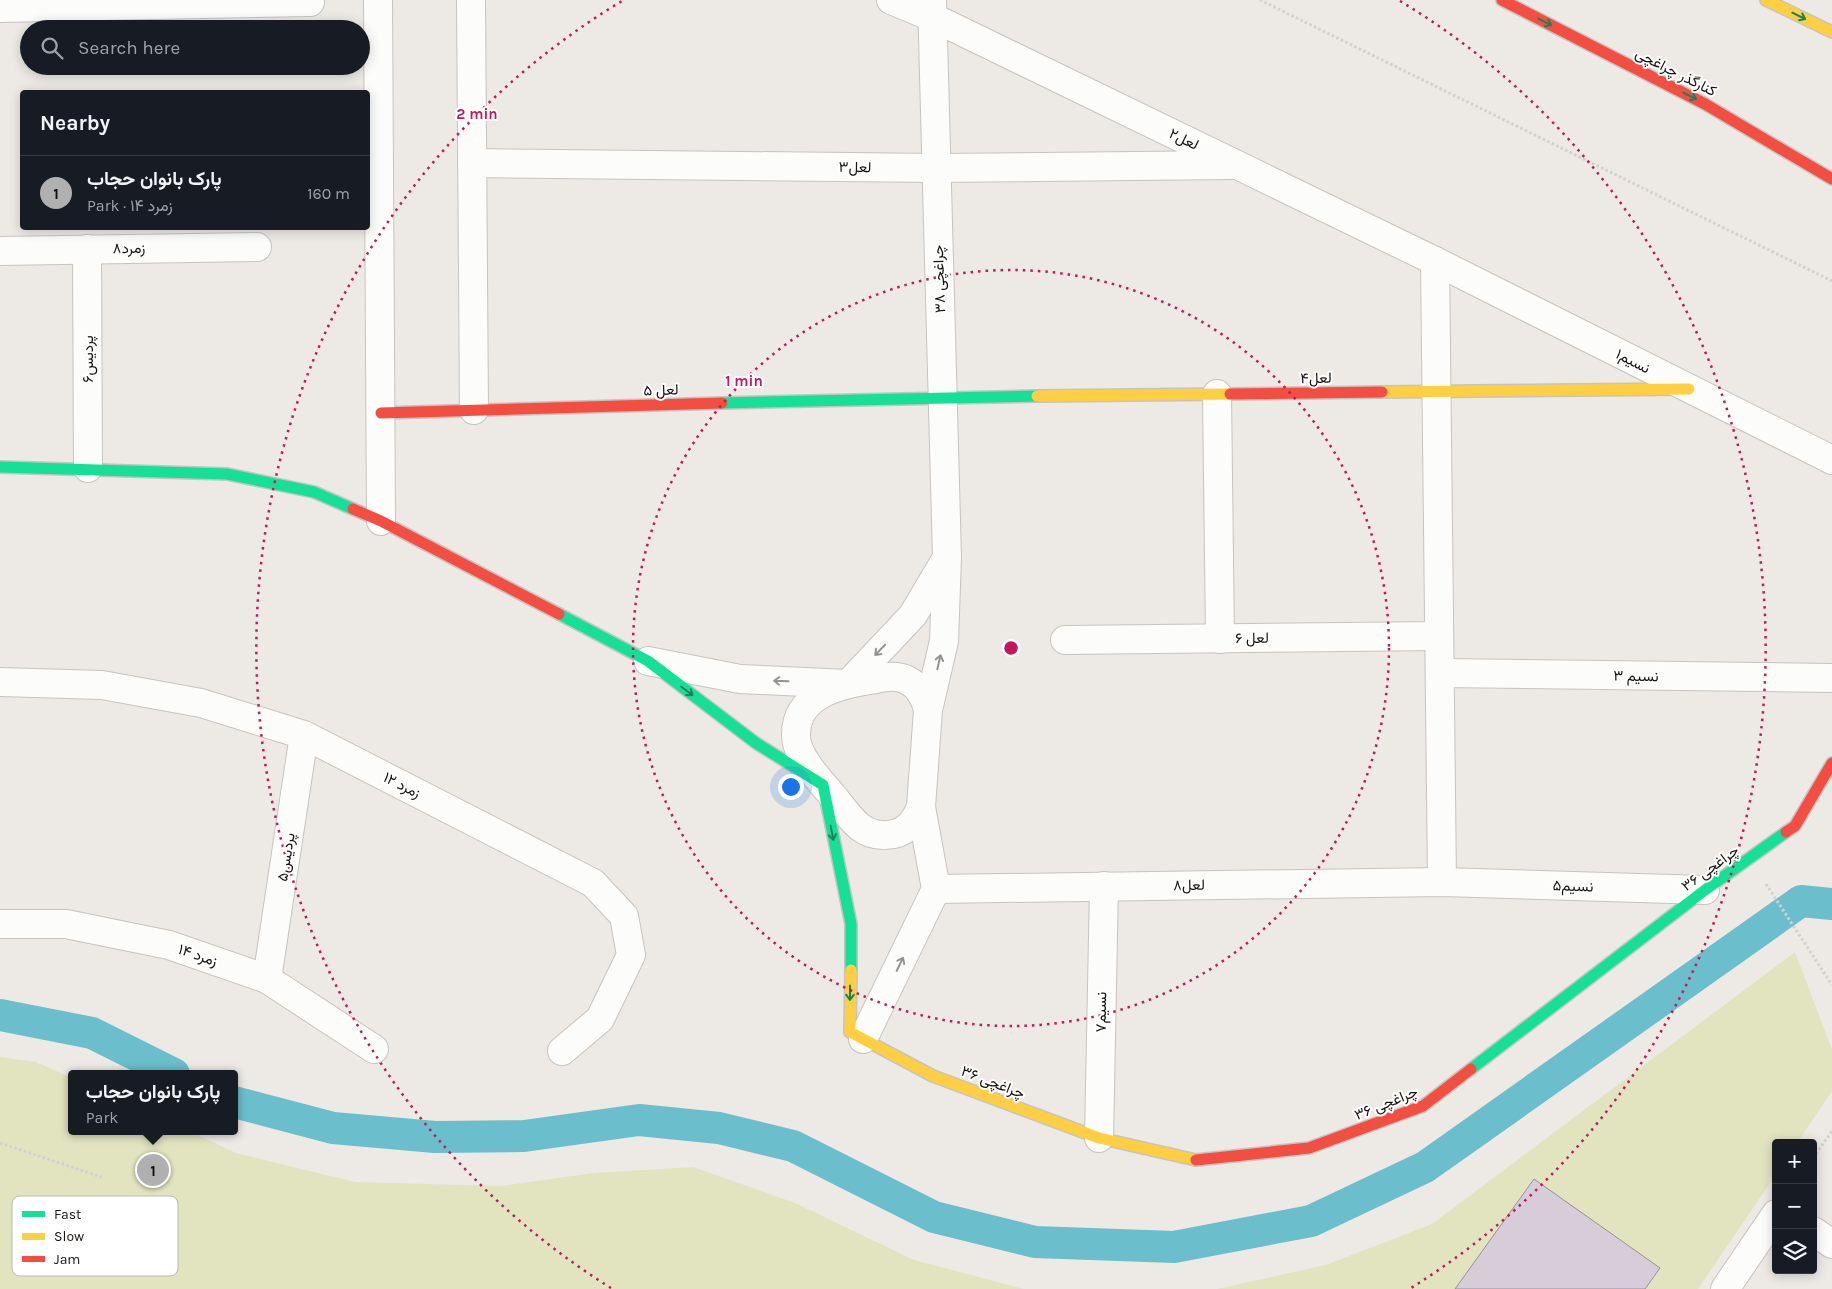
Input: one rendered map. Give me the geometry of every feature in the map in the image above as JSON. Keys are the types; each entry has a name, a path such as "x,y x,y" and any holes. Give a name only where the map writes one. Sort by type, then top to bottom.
{"main road":[{"name":"کنارگذر چراغچی","path":"1502,0 1705,104 1832,179"},
{"path":"1766,0 1832,32"},
{"name":"لعل۴","path":"943,397 1689,389"},
{"name":"لعل ۵","path":"381,413 943,397"},
{"path":"0,467 88,468 227,474 314,492 381,521 648,661 756,743 823,785 851,924 857,1036"},
{"name":"چراغچی ۳۶","path":"857,1036 933,1076 1099,1138 1198,1160 1309,1148 1423,1106 1705,890 1795,826 1832,763"}],"street":[{"path":"378,0 381,521"},
{"path":"471,0 474,410"},
{"name":"لعل۲","path":"891,0 932,9 1238,165 1435,261"},
{"path":"0,8 310,2"},
{"name":"چراغچی ۳۸","path":"928,710 944,640 947,558 932,9"},
{"name":"لعل۳","path":"472,163 936,168 1238,165"},
{"name":"زمرد۸","path":"0,251 257,246"},
{"name":"پردیس۶","path":"87,249 88,468"},
{"path":"1435,261 1442,882"},
{"name":"نسیم۱","path":"1435,261 1832,460"},
{"path":"1217,394 1220,639"},
{"path":"648,661 740,680 848,684 913,615 947,558"},
{"name":"لعل ۶","path":"1065,640 1439,636"},
{"name":"نسیم ۳","path":"1440,673 1832,678"},
{"path":"857,1036 936,889 921,807 928,710 926,700 914,684 896,677 848,684 817,695 805,706 798,720 796,736 799,751 823,785 861,828 873,834 886,836 904,830 916,818 921,807"},
{"name":"زمرد ۱۲","path":"0,682 102,685 201,702 304,735 593,883 624,916 631,955 600,1019 562,1051"},
{"name":"پردیس۵","path":"267,978 304,735"},
{"name":"لعل۸","path":"936,889 1442,882"},
{"name":"نسیم۵","path":"1442,882 1705,890"},
{"name":"نسیم۷","path":"1099,1138 1104,886"},
{"name":"زمرد ۱۴","path":"0,924 66,924 169,945 267,978 374,1049"},
{"path":"1725,1289 1772,1220"},
{"path":"1817,1234 1832,1244"}],"path":[{"path":"1260,0 1832,281"},
{"path":"1769,887 1832,984"},
{"path":"1817,1152 1832,1131"},
{"path":"0,1143 104,1178"}],"green space":[{"path":"1795,952 1832,1050 1832,1091 1800,1139 1772,1139 1772,1180 1698,1289 1217,1289 1326,1265 1432,1224"},
{"path":"0,1057 36,1062 68,1076 68,1135 198,1135 236,1153 355,1182 501,1186 594,1173 693,1167 795,1203 914,1260 1024,1289 0,1289"}],"building":[{"path":"1534,1179 1660,1268 1645,1289 1455,1289"}],"waterway":[{"path":"238,1103 333,1128 435,1137 524,1136 639,1120 719,1128 793,1146 934,1217 1035,1242 1174,1247 1311,1221 1425,1167 1801,901 1832,904"},
{"path":"0,1015 92,1033 166,1070"}],"traffic: fast":[{"path":"722,403 1037,396"},
{"path":"0,467 227,474 314,492 353,509"},
{"path":"559,614 648,661 756,743 823,785 851,924 851,970"},
{"path":"1471,1069 1705,890 1786,832"}],"traffic: slow":[{"path":"1766,0 1832,32"},
{"path":"1382,392 1689,389"},
{"path":"1037,396 1230,394"},
{"path":"851,970 850,1032 933,1076 1099,1138 1196,1160"}],"traffic: jam":[{"path":"1502,0 1705,104 1832,179"},
{"path":"1230,394 1382,392"},
{"path":"381,413 722,403"},
{"path":"353,509 381,521 559,614"},
{"path":"1786,832 1795,826 1832,763"},
{"path":"1196,1160 1309,1148 1423,1106 1471,1069"}],"place":[{"name":"پارک بانوان حجاب","path":"153,1170"}]}
